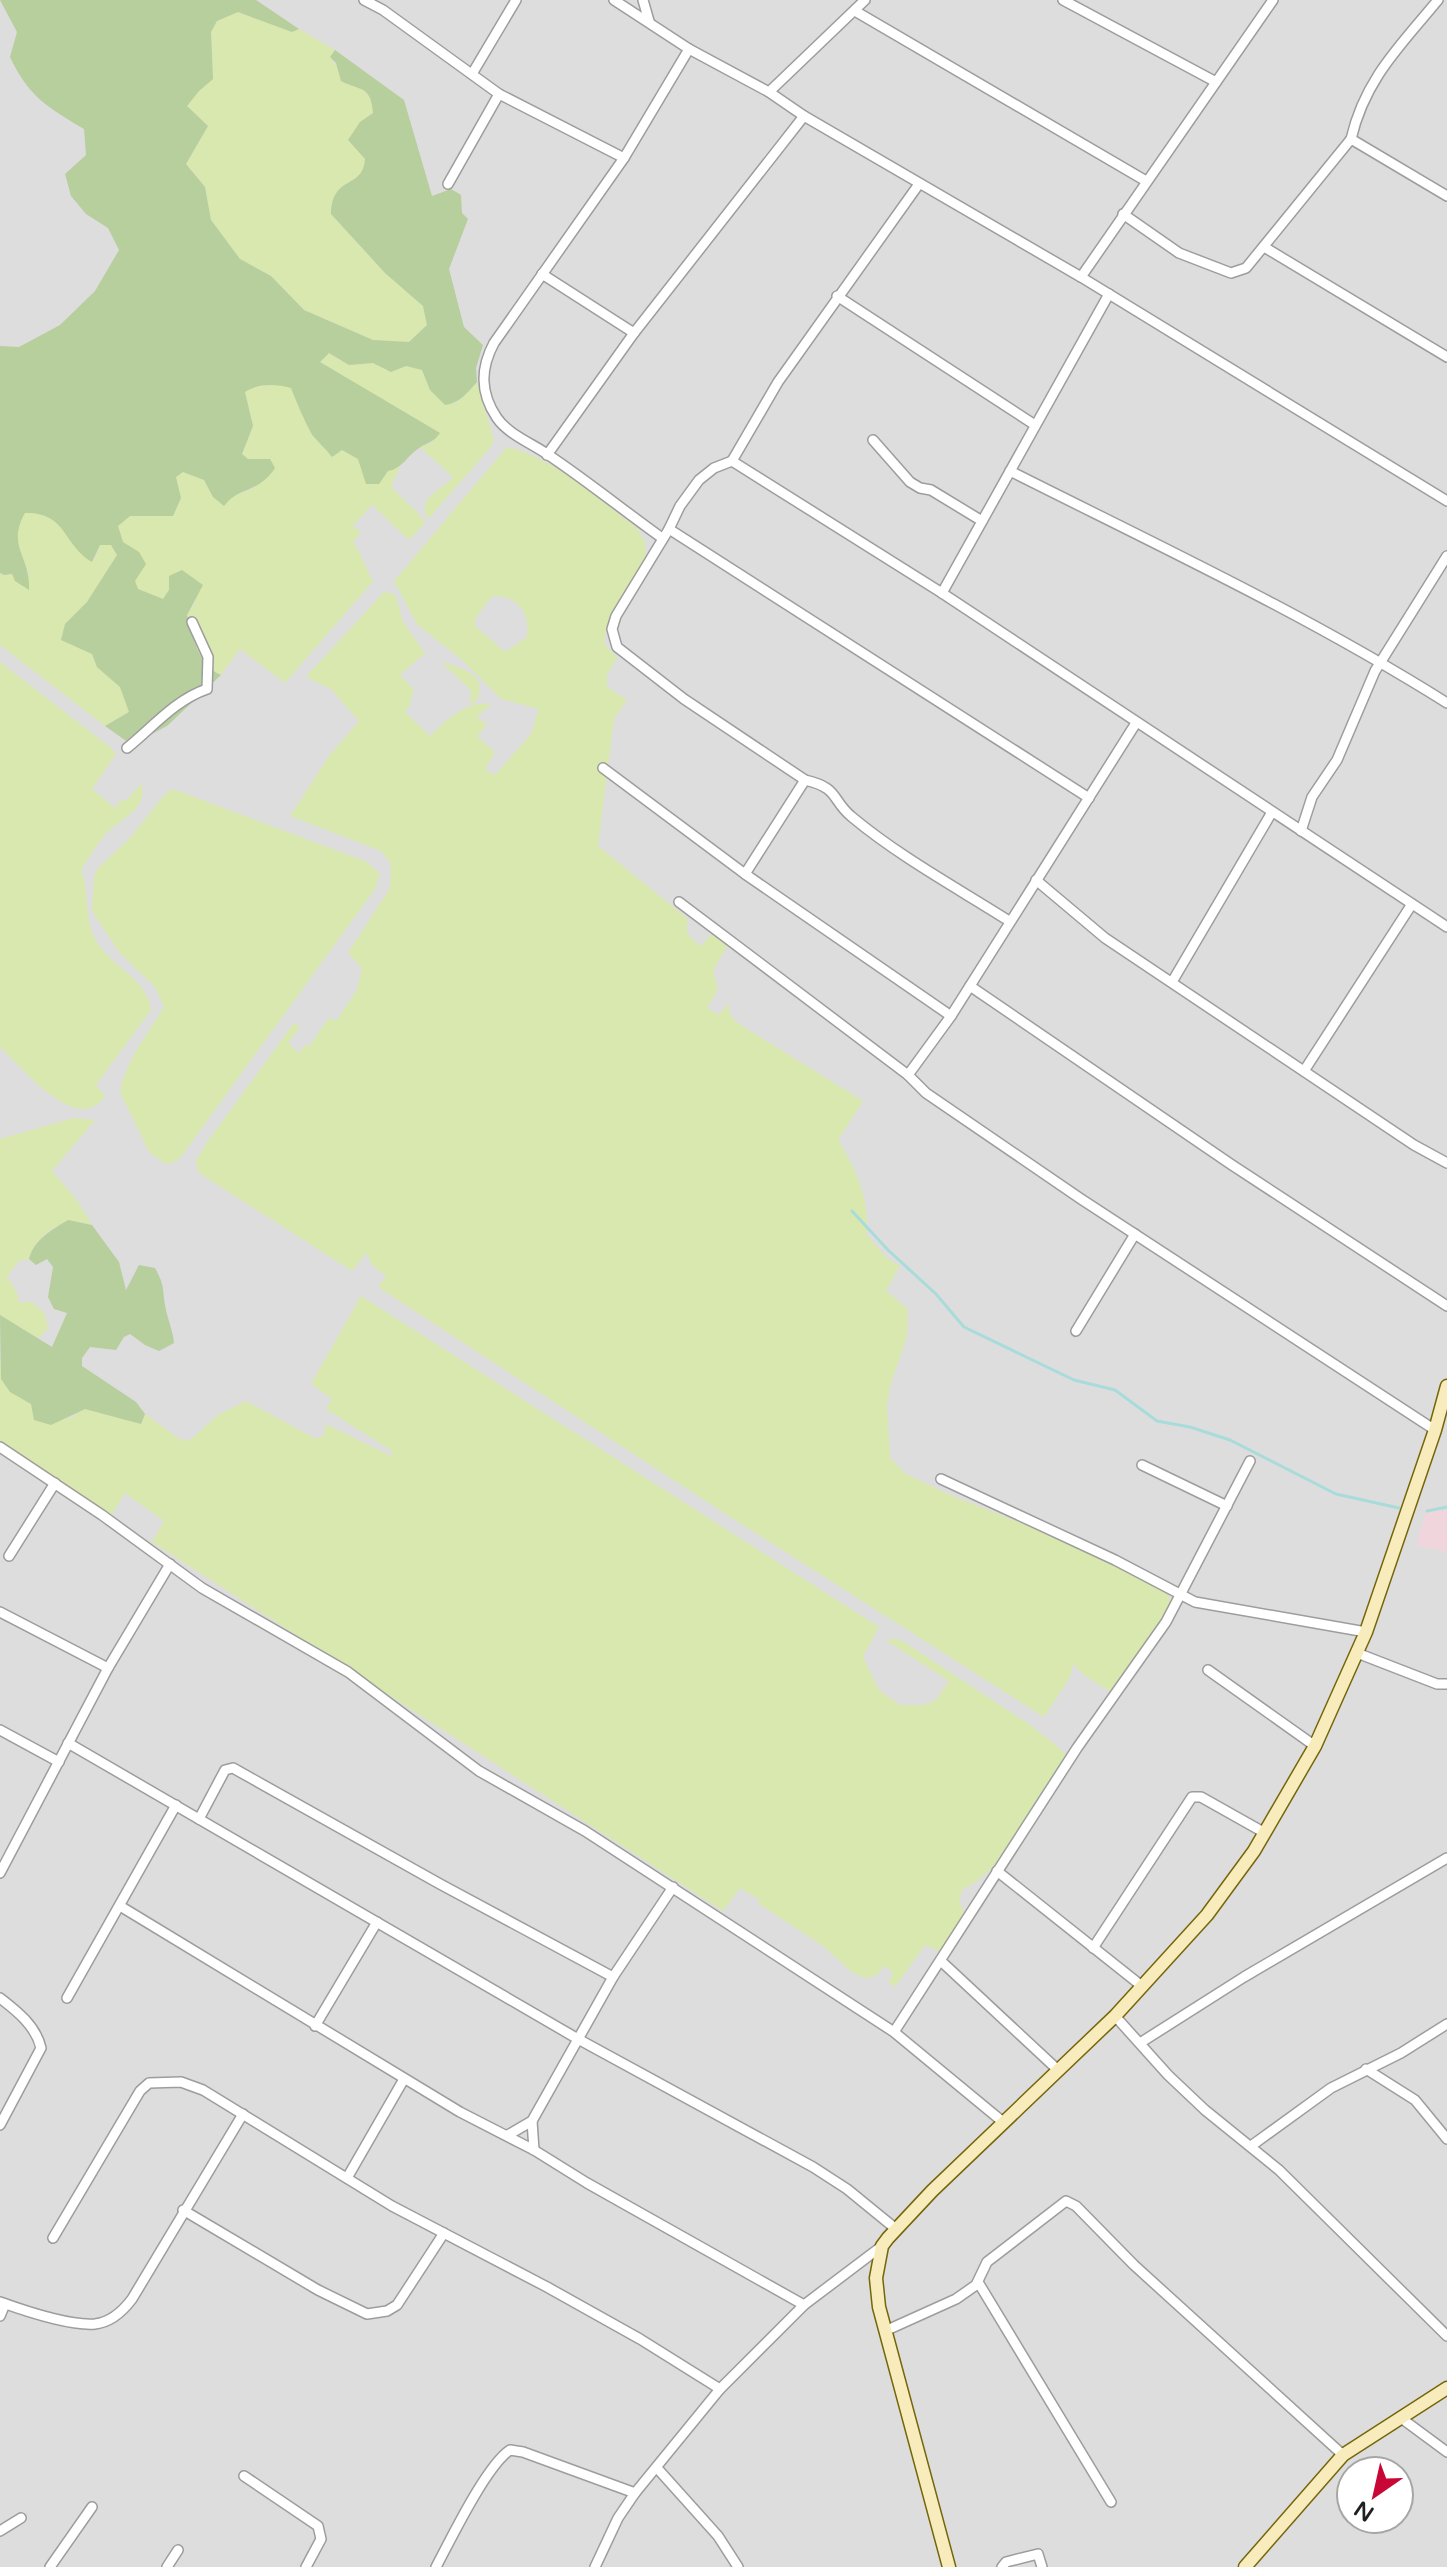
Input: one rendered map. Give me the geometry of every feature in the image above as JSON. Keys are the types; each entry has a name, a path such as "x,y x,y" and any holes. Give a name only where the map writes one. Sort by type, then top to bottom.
{"street":[{"path":"364,0 383,10 499,94 624,158"},
{"path":"472,74 516,0"},
{"path":"614,0 689,49 769,92 804,116 1081,277 1447,501"},
{"path":"643,0 649,21"},
{"path":"769,92 865,0"},
{"path":"1063,0 1216,82"},
{"path":"1081,277 1273,0"},
{"path":"1123,214 1179,253 1231,273 1246,268 1351,139 1358,113 1377,72 1438,0"},
{"path":"855,11 1146,181"},
{"path":"662,538 498,420 490,403 482,369 494,343 624,158 689,49"},
{"path":"448,184 499,94"},
{"path":"547,455 634,333 804,116"},
{"path":"1351,139 1447,196"},
{"path":"919,184 778,382 732,461 714,468 699,480 680,506 616,616 612,629 617,647 684,699 805,780 820,783 836,795 852,818 1009,921"},
{"path":"1264,247 1447,357"},
{"path":"542,274 634,333"},
{"path":"942,593 1109,294"},
{"path":"837,296 1035,425"},
{"path":"873,440 910,482 931,490 982,521"},
{"path":"732,461 942,593 1447,927"},
{"path":"1010,471 1214,573 1382,662 1447,703"},
{"path":"669,529 1089,798"},
{"path":"1301,831 1312,797 1337,760 1375,671 1447,556"},
{"path":"127,748 176,704 207,689 208,657 192,622"},
{"path":"908,1075 951,1016 1136,723"},
{"path":"603,768 745,874 951,1016"},
{"path":"745,874 805,780"},
{"path":"1172,982 1272,812"},
{"path":"1036,880 1105,938 1414,1145 1447,1163"},
{"path":"679,902 908,1075 926,1093 1435,1430"},
{"path":"1304,1071 1412,904"},
{"path":"970,986 1244,1174 1447,1306"},
{"path":"1076,1331 1135,1234"},
{"path":"595,2567 618,2518 635,2493 720,2389 804,2305 882,2246 1003,2122 1115,2016 1232,1885 1315,1746 1357,1653 1435,1430 1447,1386"},
{"path":"0,1447 226,1603 348,1672 479,1771 585,1831 894,2032 1003,2122"},
{"path":"894,2032 942,1962 1077,1748 1166,1622 1250,1461"},
{"path":"1142,1465 1227,1506"},
{"path":"941,1479 1115,1560 1181,1596 1213,1607 1366,1632"},
{"path":"9,1556 55,1483"},
{"path":"0,1873 3,1859 108,1668 170,1564"},
{"path":"0,1612 108,1668"},
{"path":"1357,1653 1437,1684 1447,1684"},
{"path":"1208,1670 1315,1746"},
{"path":"0,1730 59,1762"},
{"path":"68,1743 578,2039 813,2167 847,2189 896,2229"},
{"path":"199,1819 225,1770 233,1768 613,1977"},
{"path":"1093,1948 1192,1797 1201,1797 1265,1833"},
{"path":"67,1998 176,1805"},
{"path":"1140,2043 1256,1970 1447,1858"},
{"path":"997,1871 1143,1987"},
{"path":"508,2135 532,2121 613,1977 673,1887"},
{"path":"120,1906 460,2112 508,2135 804,2305"},
{"path":"315,2026 377,1922"},
{"path":"942,1962 1059,2071"},
{"path":"0,1998 28,2022 41,2048 0,2125"},
{"path":"1115,2016 1205,2110 1251,2146 1311,2201 1447,2336"},
{"path":"1251,2146 1331,2088 1401,2053 1447,2024"},
{"path":"1366,2069 1415,2100 1447,2139"},
{"path":"347,2178 404,2079"},
{"path":"53,2238 140,2091 149,2083 181,2082 203,2090 347,2178 640,2339 720,2389"},
{"path":"0,2316 2,2303 78,2322 95,2324 111,2319 132,2299 243,2114"},
{"path":"532,2121 534,2150"},
{"path":"885,2331 956,2299 978,2282 987,2262 1066,2201 1076,2206 1134,2265 1343,2455 1447,2388"},
{"path":"183,2210 318,2290 367,2314 387,2311 397,2305 444,2233"},
{"path":"882,2246 876,2278 885,2331 949,2567"},
{"path":"978,2282 1111,2502"},
{"path":"1401,2418 1447,2452"},
{"path":"436,2567 471,2501 501,2457 510,2450 635,2493"},
{"path":"1245,2567 1335,2464"},
{"path":"657,2468 718,2536 738,2567"},
{"path":"244,2476 318,2526 321,2539 306,2567"},
{"path":"50,2567 92,2507"},
{"path":"0,2531 21,2518"},
{"path":"167,2567 178,2550"},
{"path":"1002,2567 1006,2562 1038,2554 1042,2567"}],"shaded area":[{"path":"0,0 1447,0 1447,2567 0,2567"},
{"path":"1428,1506 1447,1512 1447,1552 1416,1545"}],"green space":[{"path":"0,0 256,0 299,29 292,32 238,12 217,21 211,32 213,79 187,106 208,126 186,164 205,187 211,220 240,259 271,276 304,310 373,340 409,342 427,325 423,306 385,273 331,214 336,193 363,169 365,159 348,140 360,122 373,113 367,93 341,81 336,63 330,57 335,50 404,100 432,196 451,189 461,195 462,213 468,219 449,269 464,327 483,345 476,368 477,382 466,394 445,405 430,390 422,370 406,366 391,372 373,363 349,365 329,353 320,362 440,433 435,439 415,451 397,468 388,471 379,484 366,484 358,459 342,450 332,457 314,437 291,388 273,385 256,387 245,392 253,426 242,454 248,459 270,459 275,468 269,476 236,495 224,506 213,497 204,480 183,472 176,477 181,498 173,516 130,516 118,526 123,542 139,552 146,564 135,581 138,589 163,599 169,590 169,576 182,570 203,585 187,615 202,658 221,675 167,726 150,735 142,731 129,743 105,726 129,712 120,687 97,667 92,654 61,640 65,624 87,602 117,555 111,545 100,545 92,562 49,518 25,513 18,543 27,569 29,590 15,581 12,574 0,573 0,346 19,347 60,325 95,291 119,250 108,228 86,214 71,196 65,174 86,155 84,129 49,107 24,82 10,57 17,32"},
{"path":"238,12 292,31 299,29 335,50 330,57 349,85 361,86 372,101 373,113 360,122 359,149 365,159 365,169 341,187 331,214 385,273 423,306 427,325 409,342 373,340 304,310 271,276 240,259 211,220 205,187 186,164 208,126 187,106 213,79 211,32 217,21"},
{"path":"329,353 349,365 373,363 391,372 406,366 423,370 430,390 456,403 477,382 494,440 428,519 425,512 427,500 453,477 420,447 432,443 439,433 320,362"},
{"path":"278,384 291,387 311,433 331,456 342,450 358,459 364,471 388,471 400,466 391,487 425,523 409,540 372,505 353,526 361,533 353,542 373,581 285,683 240,649 221,675 213,670 198,650 187,615 196,601 169,590 163,599 138,589 135,582 139,552 123,542 118,526 130,516 173,516 181,498 176,476 183,472 204,480 213,497 231,496 253,489 248,459 242,454 253,426 245,392 252,387"},
{"path":"507,447 558,469 637,528 645,542 646,554 606,632 604,643 617,658 607,675 607,687 627,700 614,719 598,846 688,919 688,932 697,943 701,946 712,934 727,946 713,971 718,989 707,1008 719,1015 728,1003 730,1014 736,1022 863,1101 838,1140 864,1197 866,1234 888,1259 900,1266 886,1291 908,1309 907,1337 887,1405 890,1458 906,1474 950,1495 1139,1575 1164,1590 1173,1603 1114,1694 1073,1664 1070,1677 1044,1717 378,1287 386,1276 372,1265 366,1253 352,1271 198,1171 196,1161 206,1144 294,1023 300,1027 288,1043 299,1053 305,1045 309,1046 329,1018 336,1021 357,990 362,968 348,953 390,888 391,864 381,851 290,816 329,756 359,721 331,689 306,677 384,592 395,594 403,622 425,653 400,675 414,690 405,712 430,736 465,708 491,704 477,717 487,725 477,736 495,752 485,769 495,775 531,734 539,709 501,699 462,660 417,624 394,581","holes":["492,596 501,596 520,607 527,628 527,637 505,652 476,627 475,619"]},
{"path":"42,512 63,528 73,543 95,559 100,545 111,544 117,555 87,602 65,624 61,639 92,654 97,667 120,687 129,712 105,726 0,645 0,573 30,574 19,551 18,529 24,513"},
{"path":"0,662 116,754 92,789 115,808 141,784 138,806 103,837 81,870 94,937 108,956 135,980 148,999 151,1010 96,1085 105,1096 93,1107 80,1109 65,1104 35,1082 0,1047"},
{"path":"441,662 465,670 477,679 480,686 475,703 470,703 471,690"},
{"path":"173,789 367,862 380,874 375,889 183,1154 177,1161 166,1164 149,1152 120,1092 134,1054 164,1007 155,987 119,952 92,911 94,876 99,867 129,839 165,794"},
{"path":"74,1118 95,1120 52,1171 77,1200 92,1225 72,1221 54,1228 38,1242 29,1259 19,1261 7,1276 19,1302 32,1302 45,1314 48,1329 38,1338 0,1315 0,1139"},
{"path":"68,1220 92,1225 119,1262 126,1290 139,1265 155,1268 162,1283 174,1343 159,1351 130,1334 124,1337 116,1350 90,1347 82,1358 82,1366 136,1402 145,1414 141,1424 85,1409 51,1425 34,1420 31,1404 10,1392 1,1379 0,1315 52,1347 67,1313 54,1309 48,1297 53,1267 47,1259 36,1265 29,1259 39,1241"},
{"path":"361,1296 879,1627 863,1657 879,1690 900,1705 922,1705 935,1701 949,1681 887,1641 889,1639 901,1640 1033,1727 1065,1753 1050,1787 1024,1829 992,1867 963,1889 959,1899 964,1915 942,1952 925,1945 895,1987 889,1982 893,1972 884,1966 876,1976 866,1978 853,1973 823,1946 740,1888 723,1911 152,1542 164,1521 125,1493 111,1516 0,1444 0,1361 10,1391 31,1404 68,1419 85,1409 141,1424 145,1414 178,1438 189,1441 218,1415 246,1401 316,1439 324,1435 326,1424 391,1456 392,1451 326,1409 332,1399 311,1384"}],"waterway":[{"path":"852,1211 888,1250 936,1294 964,1327 1074,1380 1115,1390 1157,1421 1190,1427 1230,1440 1336,1494 1399,1508"},
{"path":"1427,1511 1447,1507"}]}
